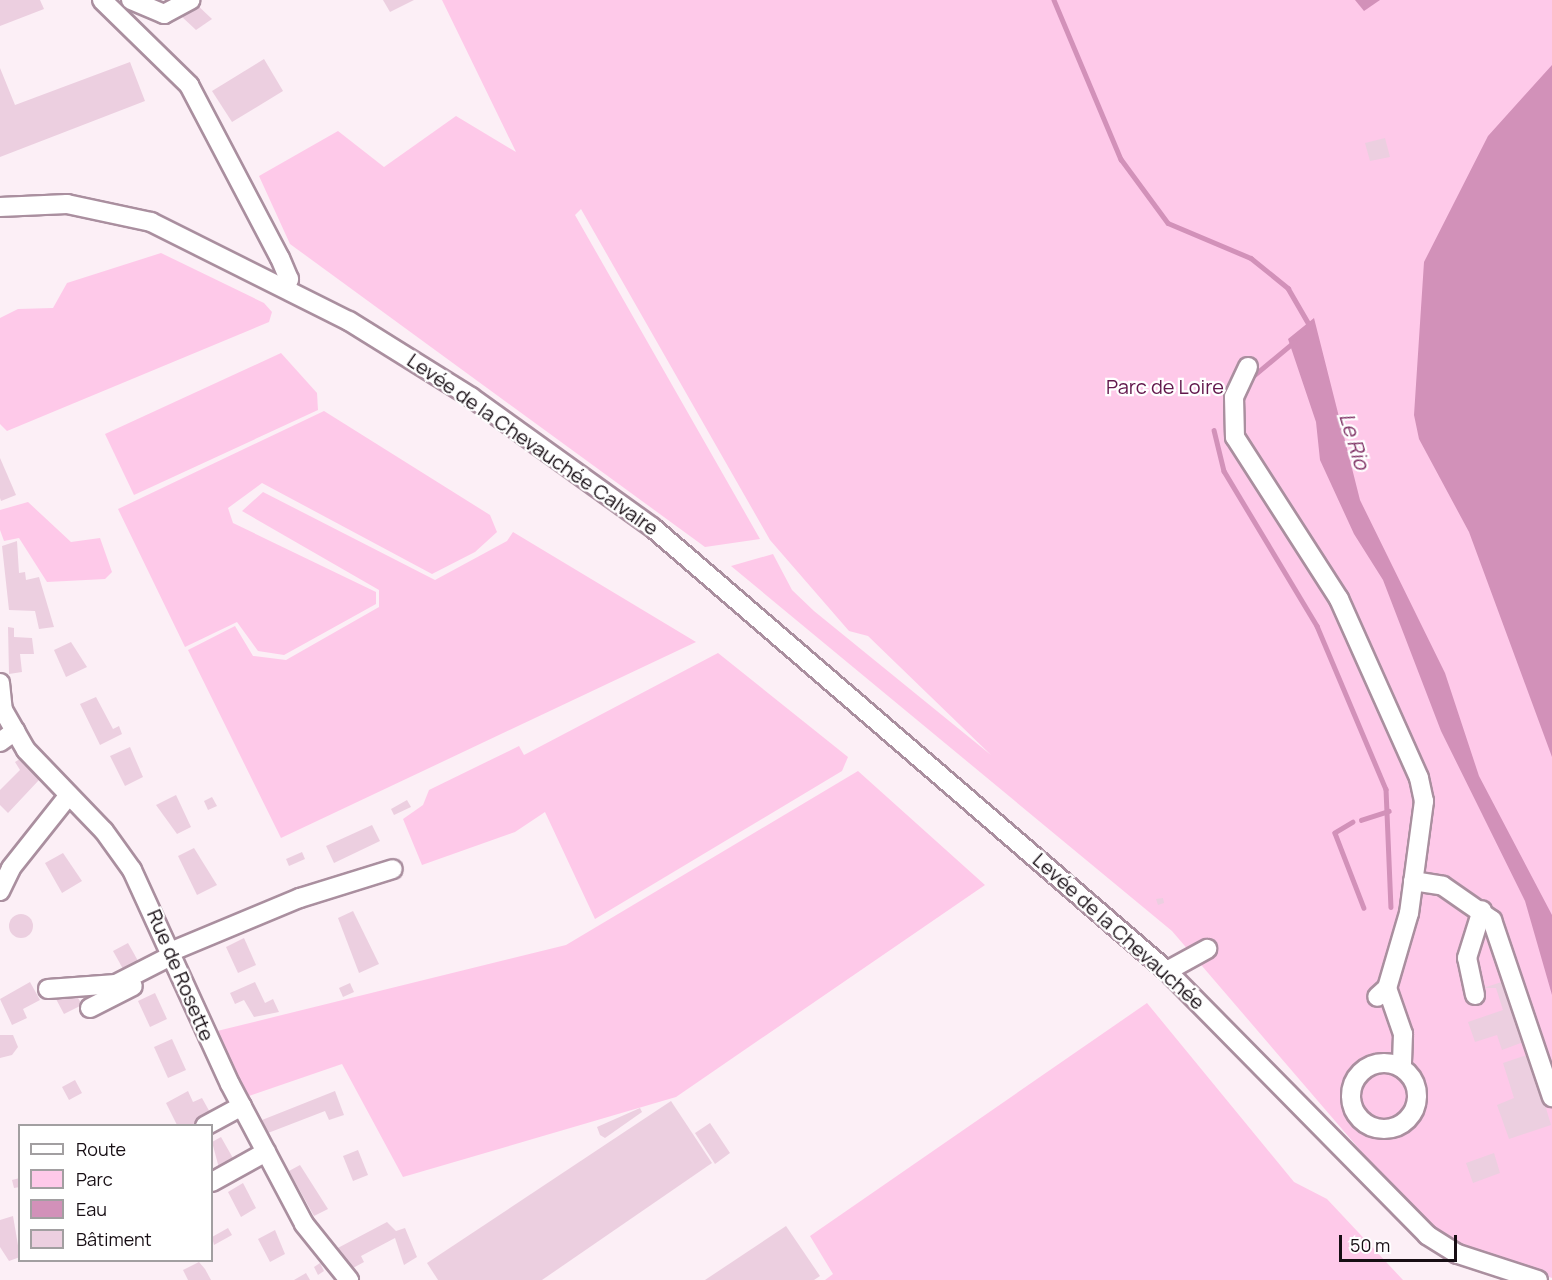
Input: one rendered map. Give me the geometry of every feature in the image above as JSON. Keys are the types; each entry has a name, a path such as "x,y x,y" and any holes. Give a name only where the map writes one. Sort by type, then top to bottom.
{"street":[{"path":"102,0 189,85 280,258 289,279 286,287"},
{"path":"131,0 164,14 190,0"},
{"name":"Levée de la Chevauchée Calvaire","path":"0,207 67,204 151,222 286,287 471,397 652,527 766,621"},
{"path":"1248,368 1234,398 1235,437 1339,598 1419,778 1424,801 1413,881 1382,993 1403,1034 1402,1068"},
{"name":"Levée de la Chevauchée","path":"766,621 1167,970 1399,1210 1458,1254 1538,1280"},
{"name":"Rue de Rosette","path":"0,683 3,710 15,731 132,870 242,1107 314,1239 349,1280"},
{"path":"0,742 15,731"},
{"path":"0,891 17,860 69,795"},
{"path":"48,989 116,984 300,898 393,869"},
{"path":"1413,881 1443,886 1482,910 1504,945 1552,1097"},
{"path":"1475,995 1467,958 1482,910"},
{"path":"1167,970 1207,949"},
{"path":"90,1008 172,957"},
{"path":"207,1124 242,1107"},
{"path":"213,1181 266,1152"}],"green space":[{"name":"Parc de Loire","path":"442,0 1552,0 1552,1278 1458,1245 1409,1207 1172,931 731,566 773,554 792,590 814,611 991,755 868,636 849,631 770,540 581,209 575,215 760,539 705,547 290,244 259,176 338,131 384,167 456,116 516,152"},
{"path":"161,253 264,303 272,312 269,322 7,431 0,424 0,318 18,309 53,308 67,283"},
{"path":"281,353 317,393 318,410 134,495 105,434"},
{"path":"324,411 490,515 497,532 475,552 432,574 262,483 228,508 233,523 376,592 376,604 284,655 258,651 237,622 185,647 118,509"},
{"path":"263,492 435,580 507,541 513,532 696,642 281,838 188,650 235,626 253,656 286,660 379,607 379,590 242,511"},
{"path":"28,502 71,542 100,538 112,572 105,579 47,582 19,538 4,541 0,530 0,510"},
{"path":"718,653 848,757 842,771 595,919 545,812 515,832 422,865 403,819 423,805 429,790 519,746 524,755"},
{"path":"858,771 985,885 676,1097 403,1177 342,1064 249,1096 213,1032 566,945"},
{"path":"1147,1003 1294,1182 1327,1199 1403,1280 825,1280 833,1274 810,1236"}],"water":[{"path":"1355,0 1380,0 1364,11"},
{"path":"1552,65 1552,757 1469,532 1419,439 1414,415 1424,262 1488,136"},
{"path":"1314,318 1360,500 1445,673 1479,776 1552,915 1552,995 1525,901 1441,731 1383,580 1354,534 1320,460 1316,422 1288,339"}],"building":[{"path":"0,0 40,0 44,9 0,26"},
{"path":"383,0 414,0 390,12"},
{"path":"194,2 212,19 196,30 180,15"},
{"path":"264,59 283,91 232,122 212,91"},
{"path":"130,62 145,101 0,157 0,68 15,105"},
{"path":"1385,138 1390,157 1370,161 1365,143"},
{"path":"0,458 16,495 1,501 0,498"},
{"path":"17,541 19,573 25,572 26,580 39,577 54,627 39,629 35,611 9,610 2,546"},
{"path":"8,627 14,628 14,637 32,638 34,654 20,654 22,672 9,674"},
{"path":"71,642 87,667 66,677 54,650"},
{"path":"96,697 113,729 119,726 122,734 100,745 80,704"},
{"path":"130,747 143,777 125,786 110,756"},
{"path":"23,757 39,780 8,813 0,805 0,790 20,770 15,762"},
{"path":"176,795 191,827 177,834 156,805"},
{"path":"212,797 217,806 208,810 204,801"},
{"path":"407,800 411,807 394,815 391,809"},
{"path":"372,825 380,841 334,863 326,846"},
{"path":"194,848 217,885 197,895 178,856"},
{"path":"302,852 305,859 289,866 286,859"},
{"path":"63,853 82,881 62,893 45,863"},
{"path":"1163,898 1164,903 1158,905 1156,899"},
{"path":"353,911 379,964 359,973 338,918"},
{"path":"21,914 30,917 33,926 30,935 21,938 12,935 9,926 12,917"},
{"path":"244,938 256,965 238,973 226,947"},
{"path":"128,943 142,968 127,976 113,951"},
{"path":"1511,979 1526,1041 1502,1050 1497,1035 1475,1042 1468,1022 1503,1010 1496,988 1483,988"},
{"path":"30,982 40,1000 23,1009 27,1018 12,1025 0,999"},
{"path":"255,982 265,1003 273,999 279,1012 254,1017 244,1000 235,1004 230,993"},
{"path":"350,983 354,992 343,997 339,988"},
{"path":"73,989 82,1005 64,1014 56,999"},
{"path":"155,993 167,1019 150,1027 138,1001"},
{"path":"0,1035 13,1035 18,1047 12,1055 0,1058"},
{"path":"172,1039 186,1070 168,1078 154,1047"},
{"path":"1530,1054 1551,1125 1509,1139 1497,1105 1514,1098 1503,1063"},
{"path":"75,1080 82,1093 69,1100 62,1087"},
{"path":"188,1091 193,1102 202,1098 212,1116 196,1124 176,1124 166,1103"},
{"path":"335,1091 344,1115 329,1120 325,1111 268,1133 262,1120"},
{"path":"671,1101 712,1163 542,1280 438,1280 427,1263"},
{"path":"640,1108 642,1112 605,1138 600,1135 597,1127"},
{"path":"710,1123 730,1153 715,1164 695,1133"},
{"path":"221,1137 234,1160 219,1168 213,1141"},
{"path":"358,1150 368,1175 353,1181 343,1156"},
{"path":"1494,1153 1500,1173 1473,1183 1466,1163"},
{"path":"300,1165 328,1209 314,1216 289,1171"},
{"path":"18,1178 18,1187 14,1188 12,1180"},
{"path":"243,1183 256,1208 241,1217 228,1192"},
{"path":"13,1216 18,1258 9,1261 0,1247 0,1220"},
{"path":"387,1222 396,1231 405,1228 417,1257 404,1265 395,1238 361,1256 364,1262 353,1268 334,1250"},
{"path":"786,1226 820,1276 814,1280 705,1280"},
{"path":"228,1228 232,1235 214,1245 213,1236"},
{"path":"275,1230 285,1254 270,1262 258,1239"},
{"path":"199,1262 211,1280 188,1280 183,1270"},
{"path":"320,1263 324,1271 318,1275 314,1267"},
{"path":"306,1273 310,1280 294,1280"}],"waterway":[{"name":"Le Rio","path":"1054,0 1121,159 1168,223 1251,258 1288,288 1310,326"},
{"path":"1252,377 1294,342"},
{"path":"1214,430 1224,471 1317,626 1386,789 1391,907"},
{"path":"1361,820 1389,811"},
{"path":"1353,822 1335,833 1364,908"}]}
